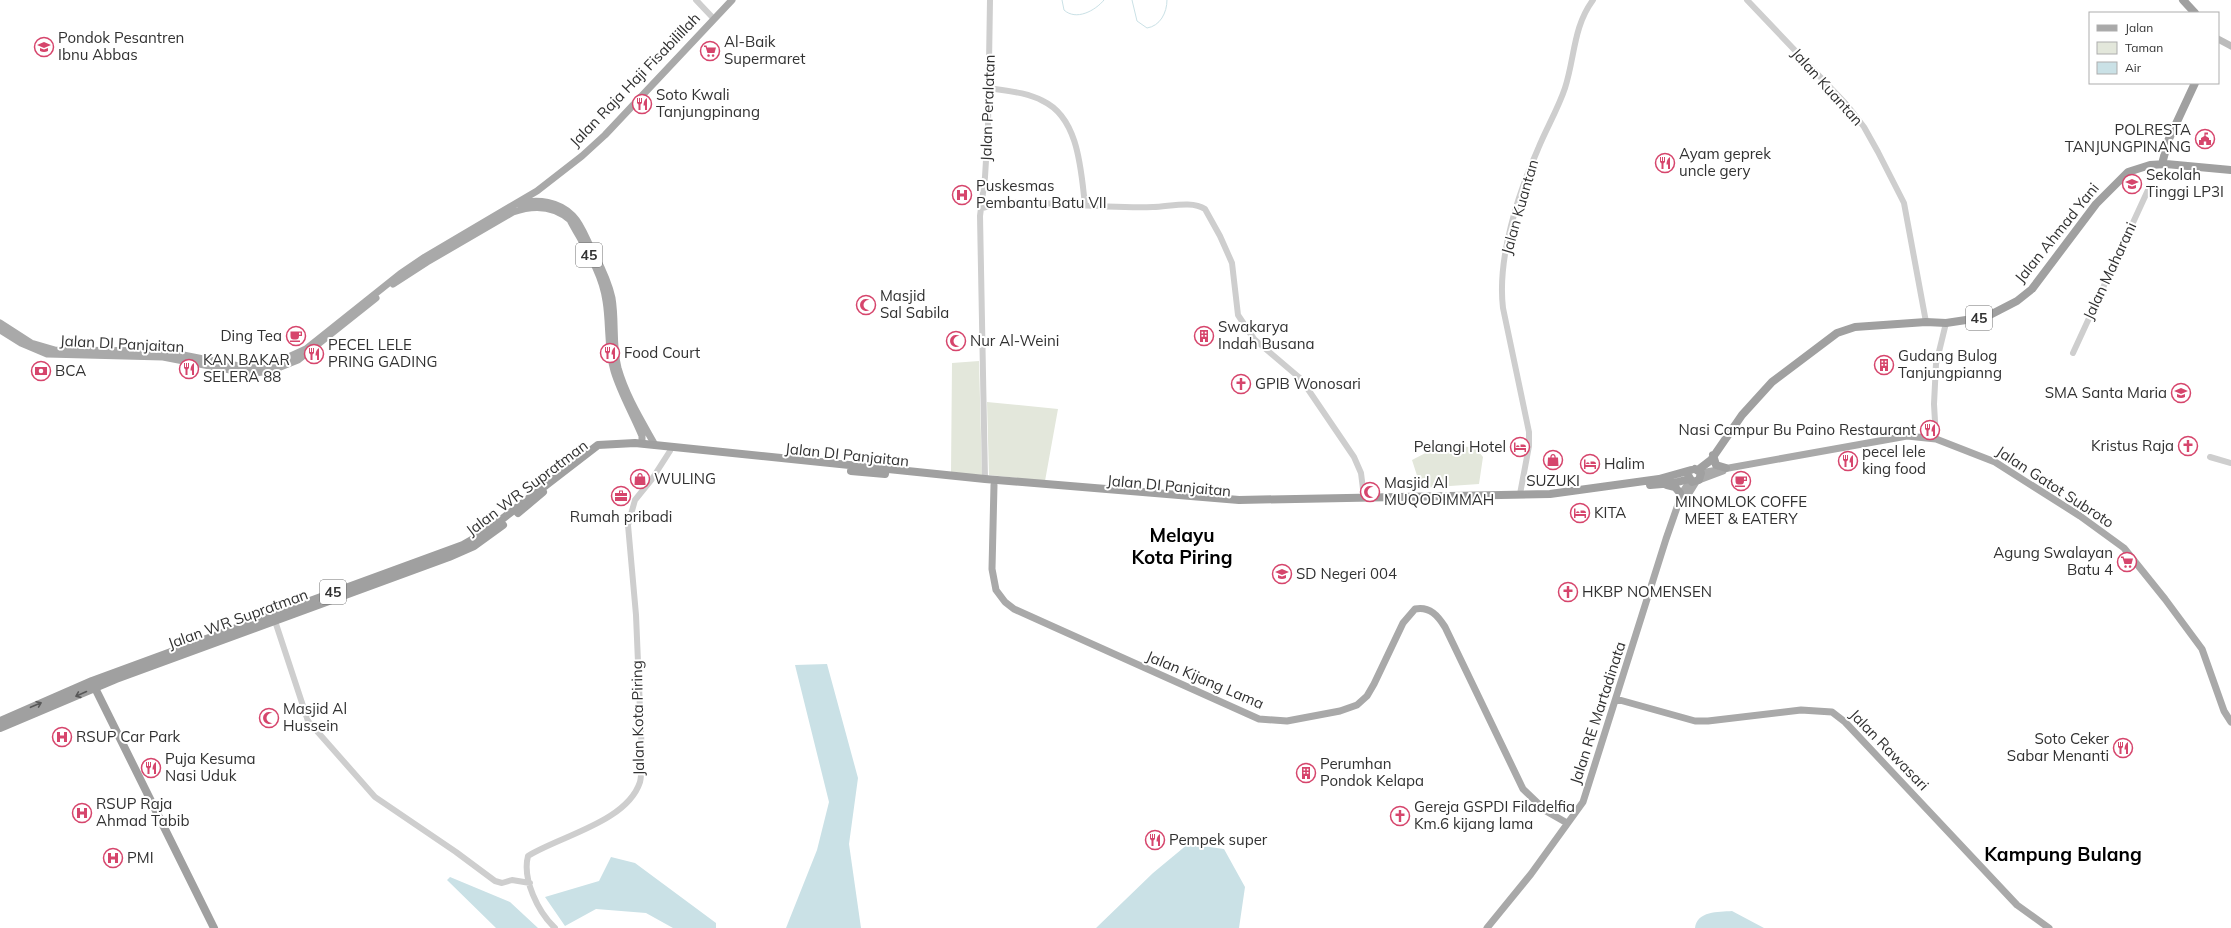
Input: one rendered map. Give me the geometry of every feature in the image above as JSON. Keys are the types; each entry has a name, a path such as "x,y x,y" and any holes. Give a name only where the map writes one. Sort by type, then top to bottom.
{"highway":[{"path":"2183,0 2194,12"},
{"path":"2162,164 2168,141 2196,84"},
{"name":"Jalan Ahmad Yani","path":"1713,456 1742,415 1772,382 1829,337 1850,328 1926,322 1946,323 1986,317 2017,301 2043,276 2096,204 2122,176 2139,167 2162,164 2231,170"},
{"name":"Jalan WR Supratman","path":"0,728 95,688 261,622 463,545 484,533 517,510 598,445 649,445"},
{"name":"Jalan DI Panjaitan","path":"649,445 994,485 1158,497 1239,500 1558,493 1660,482"},
{"name":"Jalan DI Panjaitan","path":"649,445 670,451 985,479 1241,506 1565,496 1695,476"},
{"path":"1660,482 1713,456"},
{"path":"1713,456 1716,465 1726,468"},
{"path":"1713,456 1712,464 1716,469"},
{"path":"1695,476 1713,456"},
{"path":"1695,476 1701,462"},
{"path":"1660,482 1678,489 1680,493 1680,500"},
{"name":"Jalan WR Supratman","path":"0,721 92,681 261,622 275,621 474,546 488,538 517,510"},
{"path":"95,688 214,928"}],"main road":[{"name":"Jalan Raja Haji Fisabilillah","path":"537,191 594,145 732,0"},
{"path":"2219,40 2231,46"},
{"path":"537,191 535,197 542,202"},
{"name":"45","path":"424,261 537,191"},
{"name":"45","path":"510,207 523,203 542,202 559,206 574,217 602,267 612,299 613,353 627,393 649,445"},
{"name":"45","path":"424,261 513,212 533,207 557,211 570,220 597,270 606,300 613,353 620,389 642,436 649,445"},
{"name":"Jalan DI Panjaitan","path":"0,330 21,343 47,354 131,354 163,351 244,367 272,365 306,349 400,274 424,261"},
{"name":"Jalan DI Panjaitan","path":"0,323 24,339 46,348 131,354"},
{"name":"Jalan Gatot Subroto","path":"1744,466 1908,436 1936,439 1995,462 2080,516 2124,548 2165,599 2202,649 2224,711 2231,722"},
{"path":"1695,476 1716,469 1744,466"},
{"path":"1695,476 1744,466"},
{"name":"Jalan RE Martadinata","path":"1487,928 1532,874 1583,802 1671,526 1680,500 1695,476"},
{"name":"Jalan RE Martadinata","path":"1671,526 1695,476"},
{"name":"Jalan Kijang Lama","path":"994,485 992,569 996,590 1005,602 1014,609 1259,719 1287,721 1344,710 1357,705 1367,696 1374,684 1406,618 1415,609 1429,610 1438,617 1445,627 1524,789 1546,811 1567,823"},
{"name":"Jalan Rawasari","path":"1616,699 1695,721 1708,721 1801,710 1832,712 1845,722 2017,905 2049,928"}],"street":[{"path":"696,0 714,19"},
{"name":"Jalan Peralatan","path":"985,479 980,216 986,177 990,0"},
{"name":"Jalan Kuantan","path":"1520,494 1529,446 1529,432 1503,308 1502,291 1506,253 1513,223 1528,174 1564,89 1578,27 1582,16 1593,0"},
{"name":"Jalan Kuantan","path":"1747,0 1847,105 1864,127 1878,152 1904,203 1926,322"},
{"path":"989,88 1035,97 1045,101 1061,114 1069,127 1077,157 1085,205"},
{"name":"Jalan Maharani","path":"2073,353 2148,190"},
{"path":"982,208 998,203 1013,203 1085,205 1125,208 1186,205 1205,209 1220,236 1232,263 1238,315 1254,339 1287,365 1305,385 1354,458 1361,473 1364,497"},
{"path":"1936,439 1934,404 1936,364 1946,323"},
{"name":"Jalan Kota Piring","path":"555,928 534,898 530,883 528,856 612,814 633,795 640,780 642,757 636,615 628,524 635,500 656,474 670,451"},
{"path":"2210,457 2231,463"},
{"path":"275,621 308,721 372,794 495,881 502,883 512,880 530,883"}],"green space":[{"path":"979,361 982,475 951,473 952,363"},
{"path":"987,402 1058,409 1045,481 989,475"},
{"path":"1439,446 1475,447 1483,457 1479,484 1421,488 1412,460"}],"water":[{"path":"827,664 858,778 849,844 861,928 786,928 817,850 829,802 795,665"},
{"path":"1188,844 1224,849 1245,887 1239,928 1096,928 1153,873"},
{"path":"611,857 635,863 716,923 716,928 673,928 646,913 596,909 565,926 545,897 599,881"},
{"path":"450,877 510,902 538,928 496,928 447,880"},
{"path":"1732,911 1764,928 1695,928 1697,922 1704,915 1715,912"}],"waterway":[{"path":"1062,0 1064,10 1074,15 1080,15 1091,11 1104,0"},
{"path":"1132,0 1137,21 1147,28 1156,25 1162,18 1166,10 1167,0"}],"place":[{"name":"Pondok Pesantren Ibnu Abbas","path":"44,47"},
{"name":"Al-Baik Supermaret","path":"710,51"},
{"name":"Soto Kwali Tanjungpinang","path":"642,104"},
{"name":"POLRESTA TANJUNGPINANG","path":"2205,139"},
{"name":"Ayam geprek uncle gery","path":"1665,163"},
{"name":"Sekolah Tinggi LP3I","path":"2132,184"},
{"name":"Puskesmas Pembantu Batu VII","path":"962,195"},
{"name":"Masjid Sal Sabila","path":"866,305"},
{"name":"Ding Tea","path":"296,336"},
{"name":"Swakarya Indah Busana","path":"1204,336"},
{"name":"Nur Al-Weini","path":"956,341"},
{"name":"Food Court","path":"610,353"},
{"name":"PECEL LELE PRING GADING","path":"314,354"},
{"name":"Gudang Bulog Tanjungpianng","path":"1884,365"},
{"name":"KAN BAKAR SELERA 88","path":"189,369"},
{"name":"BCA","path":"41,371"},
{"name":"GPIB Wonosari","path":"1241,384"},
{"name":"SMA Santa Maria","path":"2181,393"},
{"name":"Nasi Campur Bu Paino Restaurant","path":"1930,430"},
{"name":"Kristus Raja","path":"2188,446"},
{"name":"Pelangi Hotel","path":"1520,447"},
{"name":"SUZUKI","path":"1553,460"},
{"name":"pecel lele king food","path":"1848,461"},
{"name":"Halim","path":"1590,464"},
{"name":"WULING","path":"640,479"},
{"name":"MINOMLOK COFFE MEET & EATERY","path":"1741,481"},
{"name":"Masjid Al MUQODIMMAH","path":"1370,492"},
{"name":"Rumah pribadi","path":"621,496"},
{"name":"KITA","path":"1580,513"},
{"name":"Agung Swalayan Batu 4","path":"2127,562"},
{"name":"SD Negeri 004","path":"1282,574"},
{"name":"HKBP NOMENSEN","path":"1568,592"},
{"name":"Masjid Al Hussein","path":"269,718"},
{"name":"RSUP Car Park","path":"62,737"},
{"name":"Soto Ceker Sabar Menanti","path":"2123,748"},
{"name":"Puja Kesuma Nasi Uduk","path":"151,768"},
{"name":"Perumhan Pondok Kelapa","path":"1306,773"},
{"name":"RSUP Raja Ahmad Tabib","path":"82,813"},
{"name":"Gereja GSPDI Filadelfia Km.6 kijang lama","path":"1400,816"},
{"name":"Pempek super","path":"1155,840"},
{"name":"PMI","path":"113,858"}],"district":[{"name":"Melayu Kota Piring","path":"1182,546"},
{"name":"Kampung Bulang","path":"2063,854"}]}
